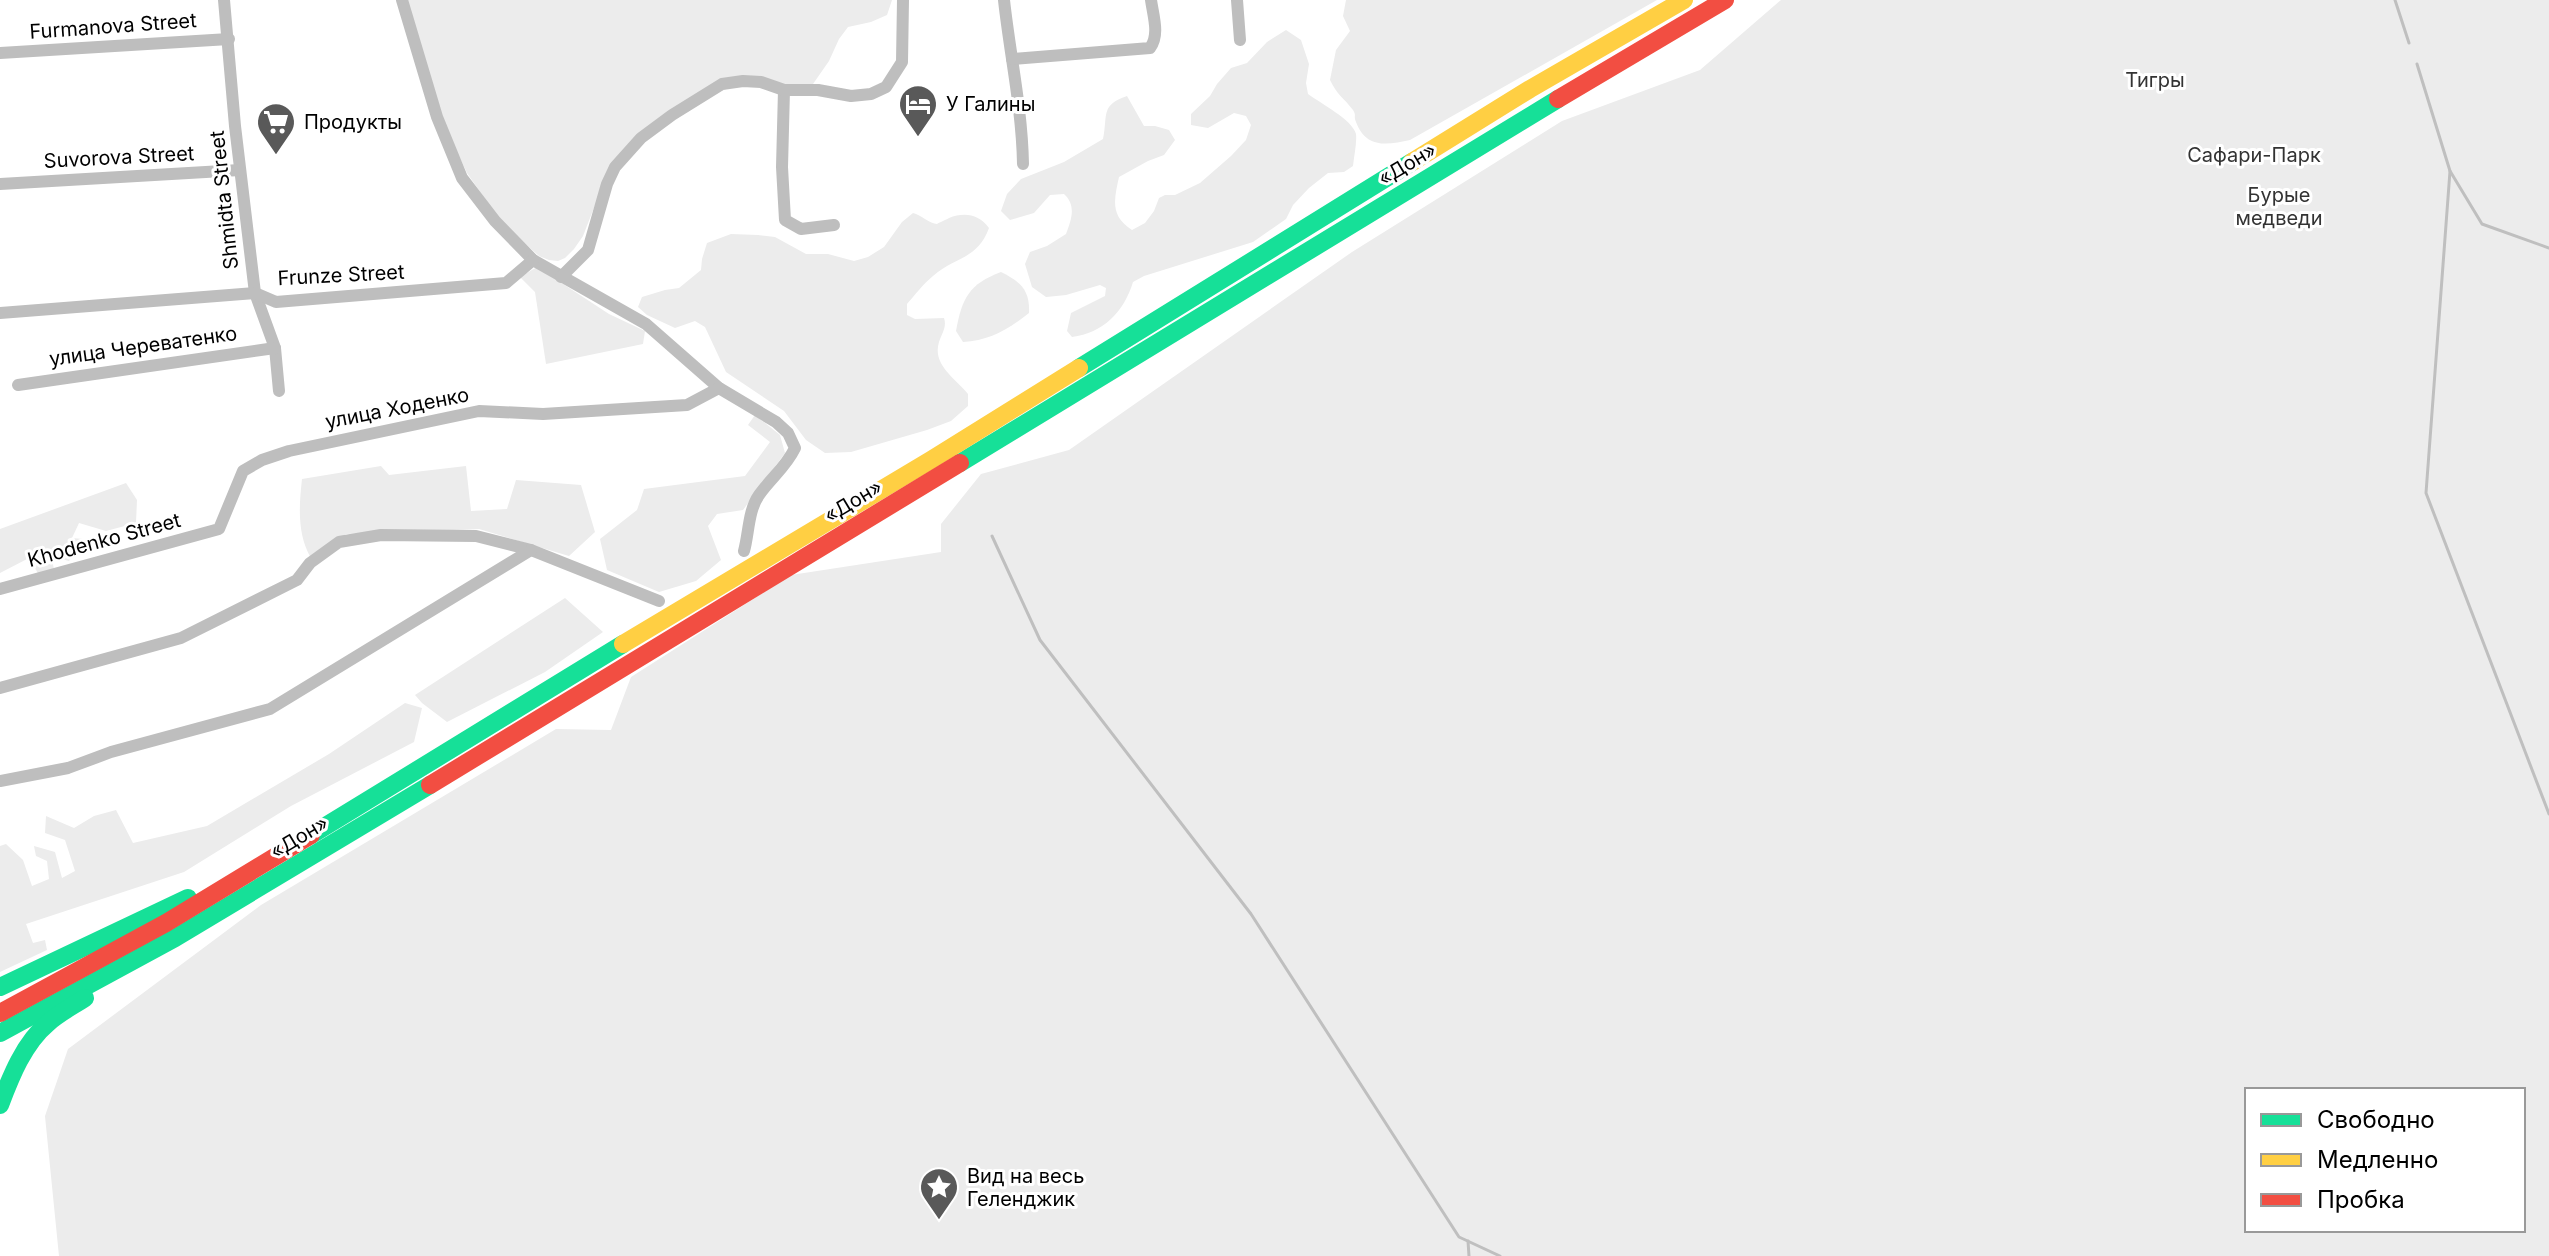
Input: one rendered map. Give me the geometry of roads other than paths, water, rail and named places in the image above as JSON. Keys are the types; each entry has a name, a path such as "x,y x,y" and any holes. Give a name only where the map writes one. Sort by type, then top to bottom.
{"main road":[{"name":"«Дон»","path":"0,1013 166,923 756,563 931,460 1530,89 1684,0"},
{"name":"«Дон»","path":"0,1033 175,938 497,746 1039,413 1725,0"},
{"path":"0,987 284,851"},
{"path":"0,1105 20,1058 45,1026 175,938"}],"street":[{"name":"Shmidta Street","path":"224,0 255,293 275,348 279,391"},
{"path":"402,0 437,117 462,178 495,221 533,260 646,324 719,388 776,422 788,433 795,448 788,462 758,496 749,520 744,551"},
{"path":"561,277 588,250 615,167 641,138 722,84 761,82 784,90 818,90 851,96 871,94 886,87 902,62 903,0"},
{"path":"1004,0 1019,98 1023,164"},
{"path":"1012,59 1150,48 1156,33 1151,0"},
{"path":"1237,0 1240,40"},
{"name":"Furmanova Street","path":"0,53 229,39"},
{"path":"784,90 782,154 785,220 801,229 834,225"},
{"name":"Suvorova Street","path":"0,184 240,170"},
{"name":"Frunze Street","path":"0,313 255,293 276,302 506,283 533,260"},
{"name":"улица Череватенко","path":"18,385 275,348"},
{"name":"улица Ходенко","path":"0,589 219,529 243,471 262,460 289,451 479,411 543,414 687,405 719,388"},
{"path":"0,688 181,638 297,580 310,563 339,542 381,535 476,536 531,550 659,601"},
{"path":"0,781 68,768 111,752 270,709 531,550"}],"waterway":[{"path":"2395,0 2409,43"},
{"path":"2417,64 2450,171 2426,493 2549,814"},
{"path":"2450,171 2482,224 2549,248"},
{"path":"992,536 1040,640 1251,914 1459,1237 1500,1256"},
{"path":"1468,1241 1469,1256"}],"place":[{"name":"У Галины","path":"918,138"},
{"name":"Продукты","path":"276,156"},
{"name":"Вид на весь Геленджик","path":"939,1221"}],"park label":[{"name":"Тигры","path":"2155,80"},
{"name":"Сафари-Парк","path":"2254,155"},
{"name":"Бурые медведи","path":"2279,206"}]}
